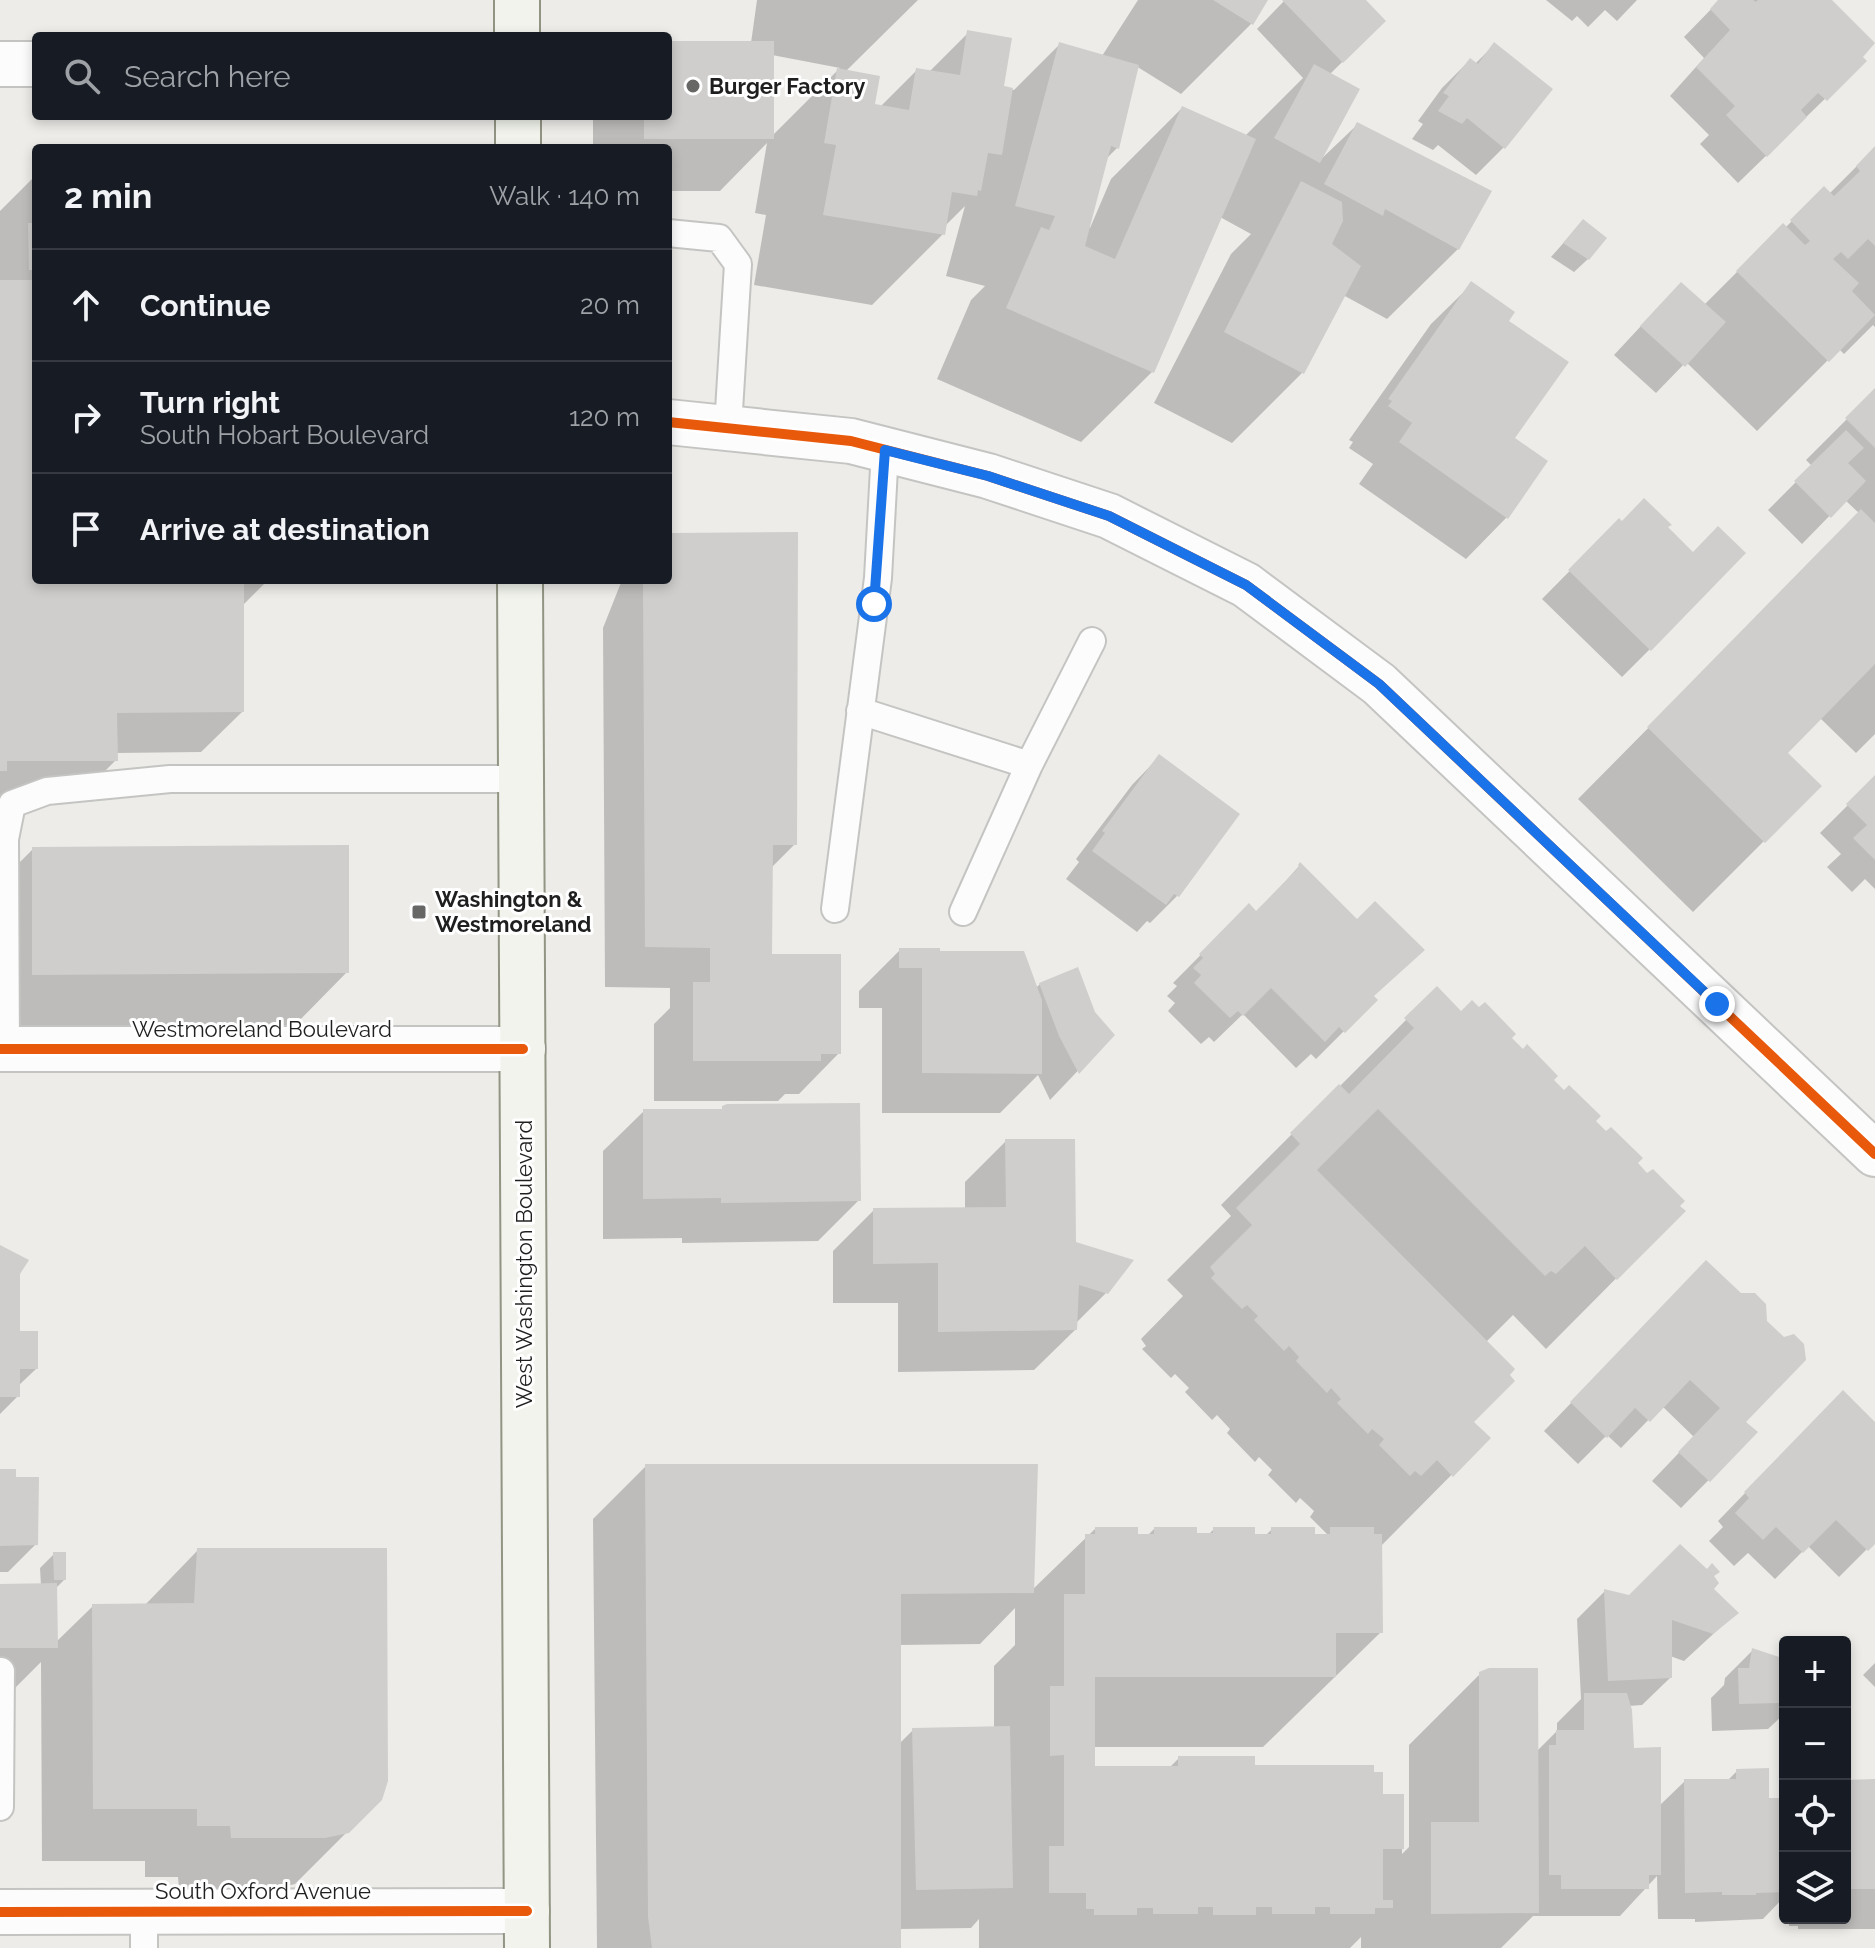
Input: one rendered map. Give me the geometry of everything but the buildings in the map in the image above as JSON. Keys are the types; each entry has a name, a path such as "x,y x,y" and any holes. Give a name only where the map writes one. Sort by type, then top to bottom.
{"main road":[{"path":"517,0 517,32"},
{"path":"518,120 518,144"},
{"name":"West Washington Boulevard","path":"520,584 527,1930"}],"street":[{"path":"0,64 32,64"},
{"path":"672,422 851,441 988,476 1109,516 1246,585 1379,684 1875,1154"},
{"name":"Westmoreland Boulevard","path":"3,1049 523,1049"},
{"name":"South Oxford Avenue","path":"0,1912 144,1930 527,1930"}],"lane":[{"path":"672,233 719,238 738,264 728,427"},
{"path":"835,909 878,578 885,450"},
{"path":"963,912 1029,765 1092,641"},
{"path":"860,711 1029,765"},
{"path":"3,1049 5,839 12,804 47,791 170,779 521,779"},
{"path":"0,1807 1,1671"}],"cycle path":[{"path":"672,422 851,441 988,476 1109,516 1246,585 1379,684 1875,1154"},
{"path":"0,1049 523,1049"},
{"path":"0,1912 527,1911"}],"place":[{"name":"Burger Factory","path":"693,86"},
{"name":"Washington & Westmoreland","path":"419,912"}],"route":[{"path":"874,604 885,450 988,476 1109,516 1246,585 1379,684 1717,1004"}]}
